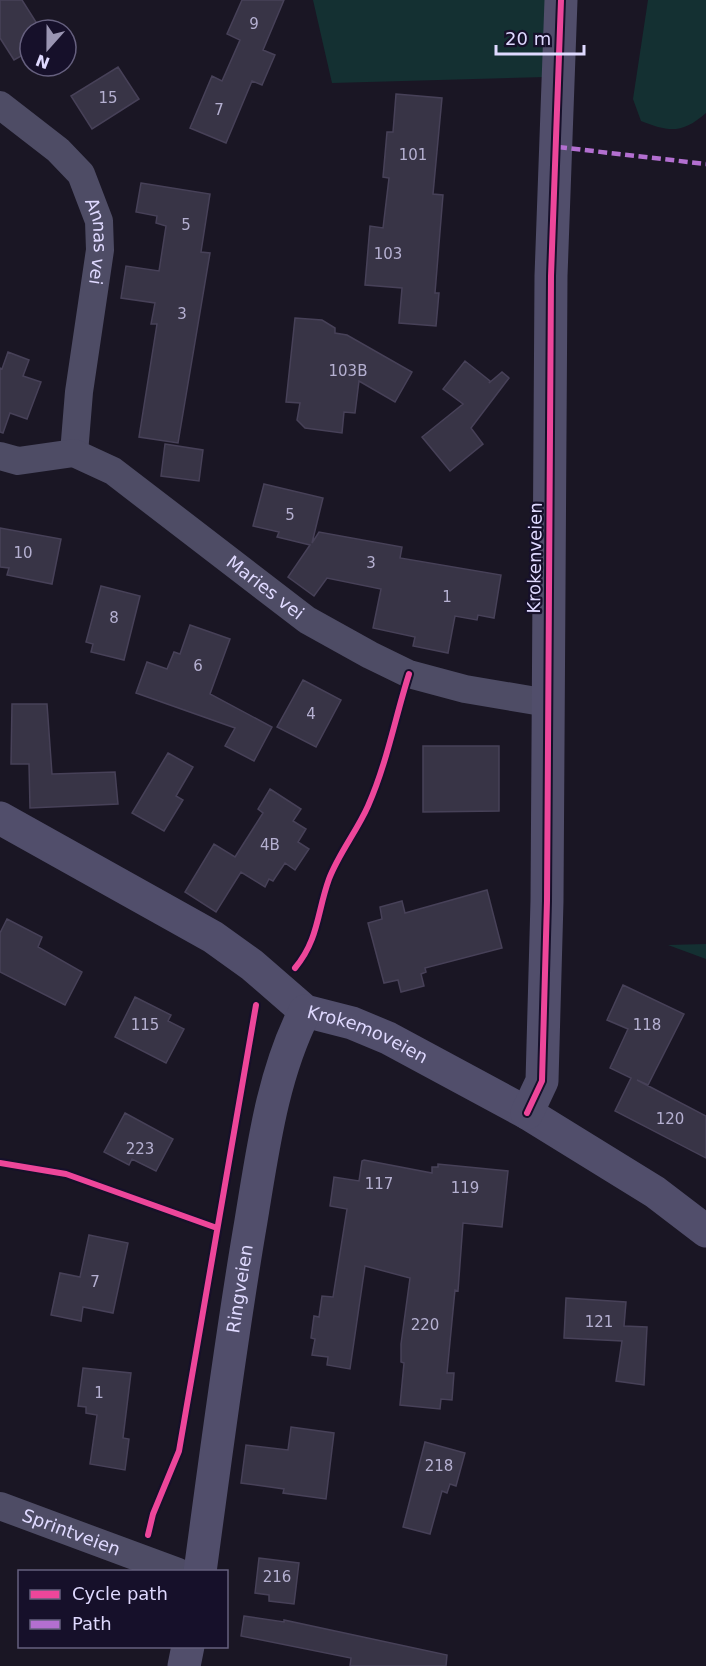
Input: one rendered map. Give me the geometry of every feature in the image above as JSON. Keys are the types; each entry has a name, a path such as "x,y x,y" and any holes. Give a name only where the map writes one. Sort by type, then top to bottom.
{"main road":[{"name":"Krokenveien","path":"527,1113 542,1081 547,901 551,276 561,0"},
{"name":"Krokemoveien","path":"0,818 213,937 276,984 305,1011 352,1023 388,1038 527,1113 655,1192 706,1231"},
{"name":"Ringveien","path":"200,1570 236,1305 263,1151 278,1082 291,1039 305,1011"},
{"path":"184,1666 188,1648"}],"street":[{"name":"Annas vei","path":"0,105 58,150 81,174 99,221 100,250 79,392 74,453"},
{"name":"Maries vei","path":"74,453 113,471 307,620 370,656 420,677 465,689 548,703"},
{"path":"0,456 18,461 74,453"},
{"name":"Sprintveien","path":"0,1506 173,1570"}],"green space":[{"path":"313,0 549,0 546,77 332,83"},
{"path":"648,0 706,0 706,113 682,128 668,129 641,121 633,99"},
{"path":"706,944 706,959 668,945"}],"building":[{"path":"0,0 22,0 33,18 18,18 18,58 14,60 0,38"},
{"path":"242,0 284,0 263,50 275,55 262,85 252,81 226,143 190,128 212,76 222,81 240,40 227,34"},
{"path":"118,67 139,99 92,129 71,96"},
{"path":"396,94 442,98 433,194 443,195 435,293 439,293 436,326 399,323 402,288 365,285 370,226 383,228 389,178 383,177 387,132 393,132"},
{"path":"141,183 210,194 201,252 210,253 178,443 139,437 157,324 151,324 155,303 121,298 126,266 159,271 166,226 156,223 157,216 136,212"},
{"path":"295,318 322,320 335,328 335,333 347,335 412,372 395,402 359,381 355,413 344,412 342,433 305,428 297,420 300,403 286,402"},
{"path":"8,352 29,360 23,376 41,382 27,419 10,413 3,433 0,432 0,368 2,369"},
{"path":"465,361 490,381 489,383 502,372 509,378 471,428 483,444 450,471 422,437 463,404 443,389"},
{"path":"165,444 203,450 199,481 161,476"},
{"path":"264,484 323,498 312,543 319,532 402,547 400,558 501,575 494,618 478,615 477,620 455,616 448,653 413,646 415,637 373,628 381,589 327,578 314,596 288,577 310,545 277,537 279,532 253,526"},
{"path":"0,528 61,539 52,584 7,575 9,568 0,567"},
{"path":"101,586 140,596 124,660 91,652 93,644 86,642"},
{"path":"190,625 230,639 210,694 272,727 254,761 225,746 235,728 136,693 147,662 167,669 174,652 180,654"},
{"path":"303,680 341,700 316,747 277,727"},
{"path":"12,704 47,704 52,774 115,772 118,804 30,808 29,764 11,764"},
{"path":"423,746 499,746 499,811 423,812"},
{"path":"168,753 193,767 176,796 183,800 164,831 132,813"},
{"path":"270,789 301,809 293,821 306,829 298,842 309,849 295,870 285,863 273,881 269,879 265,887 241,872 216,912 185,892 214,844 235,857 263,813 258,809"},
{"path":"487,890 502,948 425,968 426,972 421,974 424,986 401,992 398,980 384,983 368,923 382,919 380,907 402,901 405,913"},
{"path":"7,919 42,937 38,947 82,972 65,1005 0,972 0,933"},
{"path":"623,985 684,1014 648,1085 637,1080 706,1116 706,1158 615,1111 631,1078 610,1068 628,1029 607,1020"},
{"path":"135,997 171,1015 168,1021 184,1029 166,1063 115,1037"},
{"path":"125,1113 173,1139 156,1171 132,1159 129,1165 104,1152"},
{"path":"364,1160 432,1173 432,1167 438,1167 438,1164 508,1171 502,1227 463,1223 458,1291 455,1290 447,1373 454,1373 452,1400 441,1399 440,1409 400,1405 404,1363 401,1362 401,1344 410,1278 365,1266 350,1369 327,1365 328,1357 312,1355 315,1339 311,1338 314,1316 319,1317 322,1296 333,1297 347,1209 330,1206 334,1177 359,1181"},
{"path":"89,1235 128,1243 113,1313 83,1307 81,1321 51,1315 60,1273 80,1277"},
{"path":"566,1298 626,1302 624,1326 647,1327 644,1385 616,1381 622,1341 564,1338"},
{"path":"83,1368 131,1373 123,1438 129,1439 125,1470 90,1464 97,1415 86,1413 86,1407 78,1406"},
{"path":"291,1427 334,1433 326,1499 283,1493 284,1489 241,1483 246,1445 288,1450"},
{"path":"425,1442 465,1453 456,1486 450,1484 447,1493 442,1491 430,1534 403,1527"},
{"path":"259,1558 299,1563 294,1604 269,1601 269,1595 255,1593"},
{"path":"244,1616 284,1622 284,1620 447,1655 446,1666 350,1666 351,1658 241,1636"}],"marked path":[{"path":"558,147 706,164"}],"cycle path":[{"path":"527,1113 542,1081 547,901 551,276 561,0"},
{"path":"295,968 313,936 333,869 364,815 375,790 409,674"},
{"path":"148,1535 153,1514 179,1451 256,1005"},
{"path":"0,1163 66,1174 217,1228"}]}
